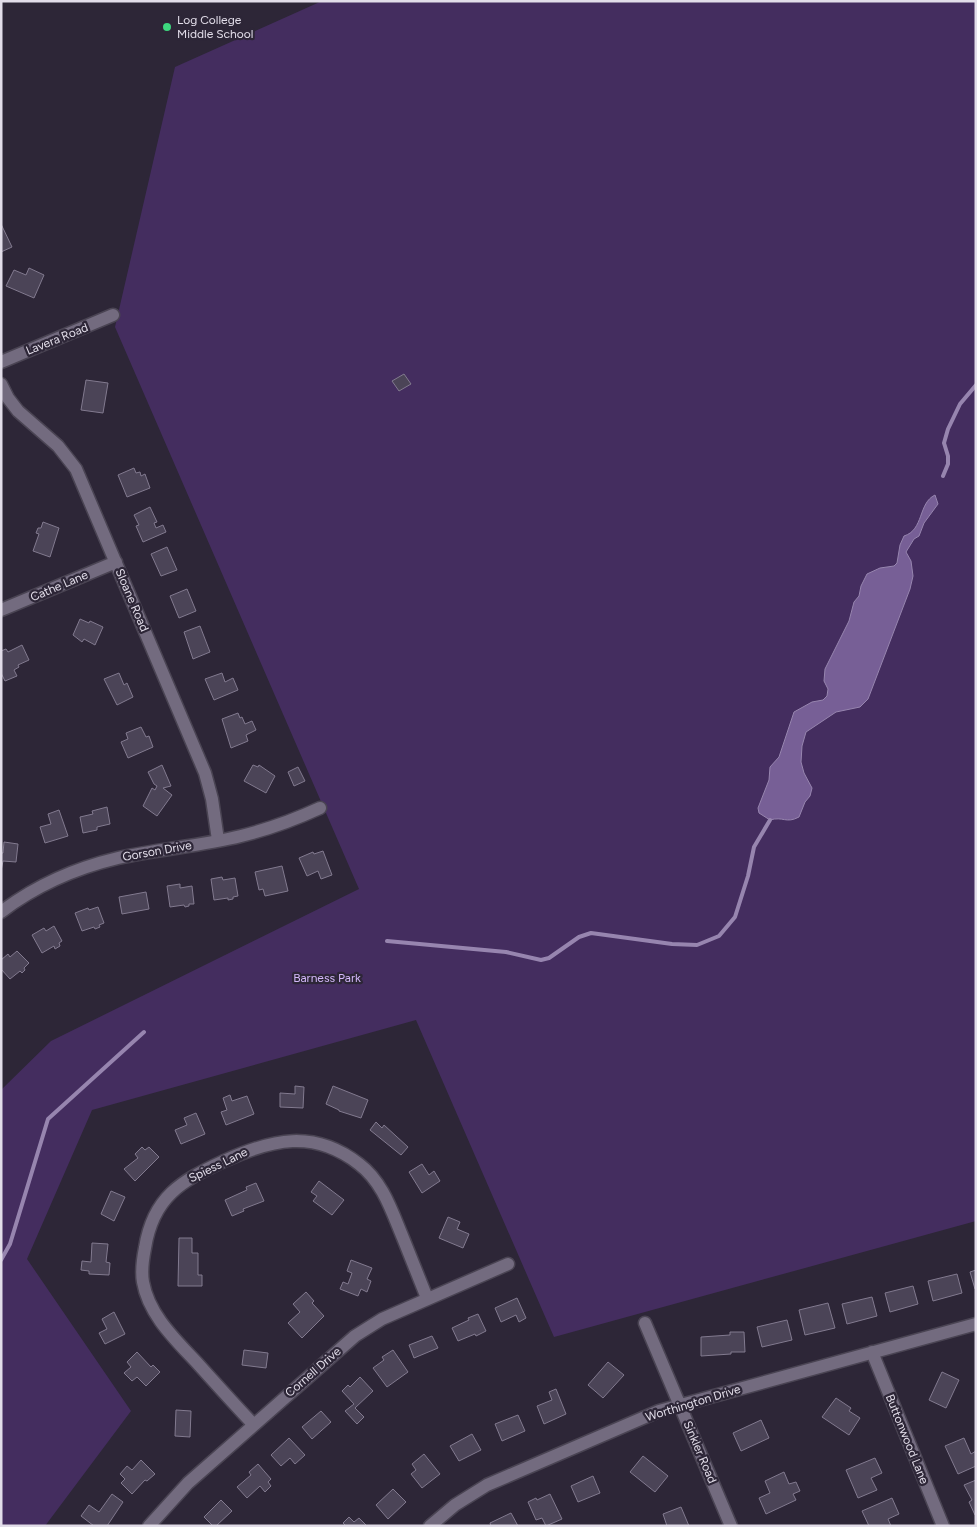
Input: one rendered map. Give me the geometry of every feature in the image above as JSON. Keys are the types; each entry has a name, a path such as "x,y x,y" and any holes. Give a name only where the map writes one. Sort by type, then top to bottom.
{"street":[{"name":"Lavera Road","path":"1,362 114,315"},
{"name":"Sloane Road","path":"1,384 8,398 18,411 58,446 76,469 205,774 212,799 218,840"},
{"name":"Cathe Lane","path":"1,610 116,562"},
{"name":"Gorson Drive","path":"1,912 50,882 97,864 118,858 218,840 276,826 320,808"},
{"name":"Spiess Lane","path":"253,1424 165,1328 149,1300 143,1281 143,1260 151,1221 166,1198 181,1183 195,1174 266,1144 301,1140 330,1147 359,1164 376,1182 391,1210 427,1298"},
{"name":"Cornell Drive","path":"149,1526 188,1483 355,1336 382,1319 508,1264"},
{"name":"Sinkler Road","path":"645,1323 731,1526"},
{"name":"Worthington Drive","path":"430,1526 454,1505 487,1484 658,1411 976,1324"},
{"name":"Buttonwood Lane","path":"872,1352 943,1526"}],"green space":[{"name":"Barness Park","path":"322,1 976,1 976,1221 554,1337 416,1020 92,1110 27,1259 131,1411 45,1526 1,1526 1,1090 51,1041 359,889 115,327 175,67"}],"shaded area":[{"path":"935,495 938,504 924,523 919,536 914,539 906,552 911,561 913,576 910,589 868,699 860,707 836,712 806,732 802,746 801,762 804,773 812,788 810,796 805,802 799,817 791,820 770,820 759,813 758,808 769,780 770,767 779,757 794,712 812,702 823,700 827,696 828,689 824,681 825,669 849,621 854,602 859,596 861,586 867,574 880,568 894,566 897,563 900,545 904,536 915,528 926,504"}],"building":[{"path":"1,224 12,247 1,252"},
{"path":"29,268 44,275 34,298 6,286 14,270 26,275"},
{"path":"404,374 411,384 399,391 392,381"},
{"path":"86,380 108,383 103,413 81,410"},
{"path":"134,468 136,473 140,472 141,476 145,474 150,488 127,497 118,475"},
{"path":"150,507 157,522 154,523 156,528 163,525 166,532 143,542 136,526 139,525 134,515"},
{"path":"43,522 59,528 50,557 33,551 39,534 36,533 38,528 41,528"},
{"path":"167,547 177,570 161,576 151,554"},
{"path":"187,589 196,611 179,618 170,596"},
{"path":"80,619 103,627 95,645 84,639 82,642 73,635"},
{"path":"200,626 210,652 193,659 184,632"},
{"path":"22,645 29,660 18,665 19,667 14,670 17,676 5,681 1,673 1,651 6,649 8,652"},
{"path":"119,673 124,685 127,683 133,697 117,705 104,679"},
{"path":"222,673 225,682 233,678 238,690 214,700 205,679"},
{"path":"238,713 245,724 252,721 256,730 246,735 248,741 231,748 222,719"},
{"path":"141,727 146,737 149,736 153,747 128,758 121,742 128,739 126,733"},
{"path":"162,765 171,786 163,788 172,795 157,816 143,806 152,788 155,790 157,786 148,772"},
{"path":"253,765 258,767 259,765 275,776 266,793 244,781"},
{"path":"298,767 305,781 294,786 288,772"},
{"path":"107,807 110,824 97,827 97,830 83,833 80,817 93,814 92,811"},
{"path":"59,810 68,836 45,843 40,827 51,824 48,814"},
{"path":"4,842 18,844 16,862 3,861 1,871 1,853 3,853"},
{"path":"323,851 332,875 321,879 318,871 307,876 299,858 313,852 314,854"},
{"path":"282,866 288,891 265,896 263,889 259,890 255,872"},
{"path":"222,877 223,880 235,878 238,896 228,900 228,898 214,900 211,879"},
{"path":"180,884 180,888 192,886 194,904 189,904 189,906 185,907 184,905 170,907 167,886"},
{"path":"146,892 149,909 122,914 119,897"},
{"path":"98,907 104,923 95,929 94,927 82,931 75,913 88,908 89,910"},
{"path":"54,926 62,941 59,943 60,946 55,949 54,946 42,953 32,935 44,928 46,931"},
{"path":"17,951 29,963 22,973 20,971 10,979 1,969 1,960 8,954 10,957"},
{"path":"295,1086 304,1087 303,1108 280,1107 280,1093 295,1094"},
{"path":"333,1086 368,1100 361,1118 339,1111 326,1104"},
{"path":"230,1095 232,1101 247,1096 254,1114 226,1125 221,1112 227,1110 223,1098"},
{"path":"196,1113 205,1134 181,1144 175,1130 187,1125 184,1118"},
{"path":"376,1122 382,1128 384,1125 408,1147 401,1155 370,1130"},
{"path":"142,1147 145,1150 149,1147 159,1157 135,1181 124,1169 138,1158 135,1154"},
{"path":"422,1164 429,1175 434,1171 440,1181 422,1193 409,1172"},
{"path":"319,1181 344,1200 332,1215 313,1201 317,1196 311,1192"},
{"path":"256,1183 264,1201 243,1209 244,1211 232,1216 225,1200 247,1190 246,1187"},
{"path":"111,1191 125,1197 114,1221 101,1214"},
{"path":"448,1217 460,1222 457,1229 469,1234 463,1248 439,1238"},
{"path":"179,1238 192,1238 192,1253 198,1253 198,1275 202,1275 202,1286 178,1286"},
{"path":"92,1243 108,1244 106,1262 110,1263 109,1275 89,1274 89,1271 81,1270 82,1261 91,1262"},
{"path":"351,1260 372,1268 367,1279 371,1281 367,1292 361,1289 358,1296 340,1289 343,1282 348,1284 352,1273 347,1271"},
{"path":"976,1270 976,1289 975,1289 970,1272"},
{"path":"957,1274 962,1293 933,1301 928,1281"},
{"path":"913,1286 918,1304 890,1312 885,1293"},
{"path":"306,1292 314,1301 312,1303 324,1316 302,1338 288,1323 300,1312 293,1304"},
{"path":"872,1297 877,1316 847,1324 842,1304"},
{"path":"517,1298 526,1318 519,1322 516,1315 501,1322 495,1308"},
{"path":"828,1303 835,1328 805,1335 799,1310"},
{"path":"114,1312 125,1334 105,1344 99,1333 107,1329 102,1319"},
{"path":"478,1314 486,1331 458,1341 452,1328"},
{"path":"787,1320 792,1340 762,1347 757,1327"},
{"path":"730,1332 744,1332 745,1352 701,1356 701,1337 730,1335"},
{"path":"432,1336 438,1348 414,1358 409,1345"},
{"path":"244,1350 268,1353 266,1368 242,1365"},
{"path":"393,1350 408,1372 387,1387 373,1368 384,1360 382,1357"},
{"path":"137,1352 151,1367 153,1365 160,1372 146,1386 137,1377 132,1381 124,1373 131,1367 127,1362"},
{"path":"608,1362 624,1375 603,1398 588,1385"},
{"path":"942,1372 959,1380 946,1408 929,1400"},
{"path":"360,1377 373,1391 355,1408 364,1417 357,1424 345,1411 354,1404 342,1391 348,1385 350,1387"},
{"path":"556,1389 566,1414 544,1424 537,1406 552,1400 549,1392"},
{"path":"836,1398 851,1408 849,1411 860,1418 849,1435 822,1417"},
{"path":"176,1410 191,1411 190,1437 175,1436"},
{"path":"321,1411 331,1422 312,1439 302,1427"},
{"path":"518,1415 525,1431 502,1441 495,1424"},
{"path":"761,1420 769,1438 741,1451 733,1433"},
{"path":"472,1434 481,1450 459,1461 450,1446"},
{"path":"289,1438 305,1455 295,1464 290,1458 281,1466 271,1455"},
{"path":"964,1438 971,1454 976,1451 976,1466 958,1474 945,1446"},
{"path":"424,1454 440,1474 422,1488 411,1474 416,1470 412,1464"},
{"path":"643,1456 668,1476 655,1492 630,1472"},
{"path":"875,1458 882,1473 871,1478 877,1490 858,1498 846,1470"},
{"path":"141,1460 155,1474 147,1481 145,1480 132,1494 121,1483 125,1479 120,1474 127,1466 132,1470"},
{"path":"258,1464 271,1479 268,1482 271,1486 265,1492 260,1486 247,1498 237,1487 251,1475 249,1472"},
{"path":"784,1472 789,1484 796,1482 800,1491 793,1494 796,1500 766,1514 759,1498 770,1493 765,1481"},
{"path":"593,1476 600,1493 578,1502 571,1486"},
{"path":"976,1480 975,1515 969,1502 972,1500 964,1485"},
{"path":"393,1489 406,1502 388,1519 376,1505"},
{"path":"112,1494 123,1502 107,1526 94,1526 81,1516 89,1505 99,1512"},
{"path":"550,1494 562,1519 546,1526 542,1518 536,1520 528,1502"},
{"path":"892,1498 899,1514 888,1519 891,1526 869,1526 862,1511"},
{"path":"221,1500 232,1511 216,1526 213,1526 204,1517"},
{"path":"681,1507 689,1526 667,1526 663,1514"},
{"path":"511,1513 518,1526 491,1526 490,1523"},
{"path":"349,1517 354,1522 359,1518 367,1526 346,1526 343,1523"}],"waterway":[{"path":"943,476 948,464 944,443 948,429 960,404 976,385"},
{"path":"387,941 506,952 541,960 549,958 579,937 591,933 672,944 697,945 719,936 735,917 748,876 754,847 770,820"},
{"path":"1,1260 10,1244 48,1119 144,1032"}],"place":[{"name":"Log College Middle School","path":"167,27"}]}
